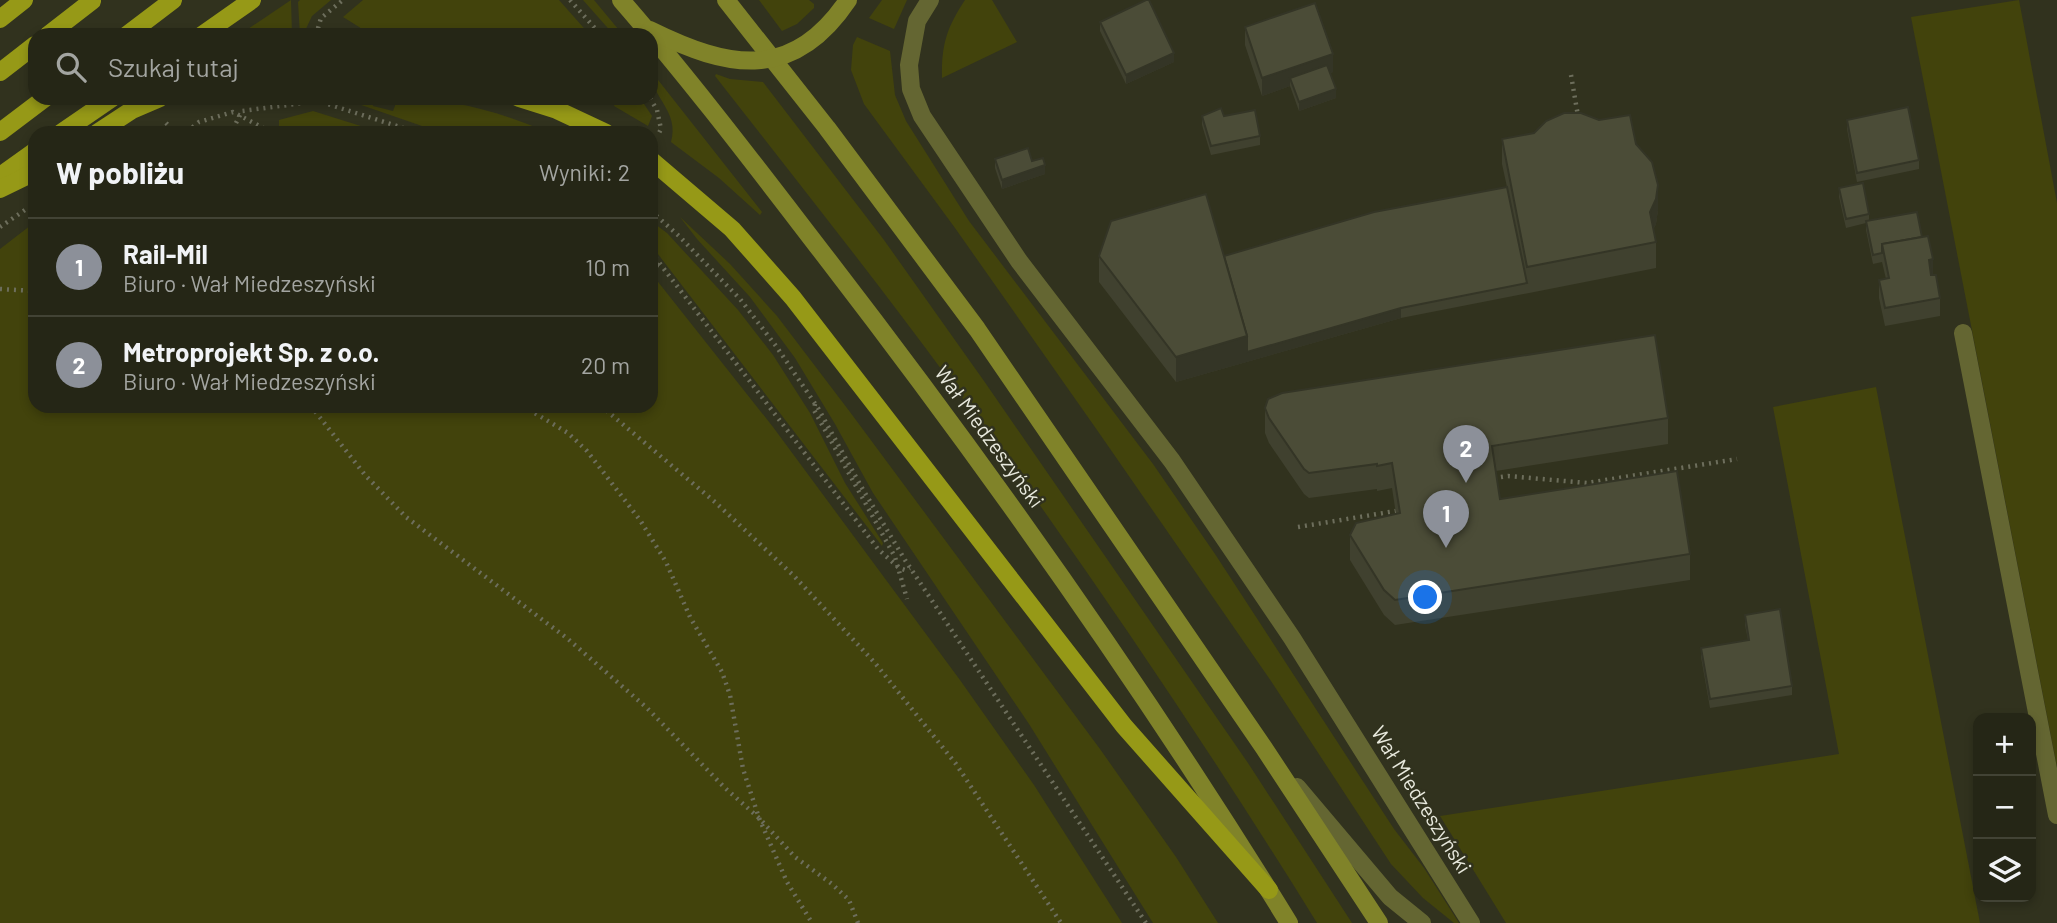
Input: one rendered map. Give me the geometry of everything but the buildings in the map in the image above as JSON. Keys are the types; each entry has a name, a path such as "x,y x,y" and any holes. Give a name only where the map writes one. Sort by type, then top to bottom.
{"main road":[{"path":"0,19 24,0"},
{"path":"136,28 173,0"},
{"path":"212,28 252,0"},
{"name":"Wał Miedzeszyński","path":"621,0 645,28"},
{"path":"726,0 978,329 1264,748 1379,923"},
{"path":"658,34 705,52 751,61 774,60 798,50 818,37 848,0"},
{"path":"57,28 93,1"},
{"name":"Wał Miedzeszyński","path":"658,44 890,341 1010,504 1170,736 1289,923"},
{"path":"0,72 28,50"},
{"path":"0,132 36,105"},
{"path":"71,126 102,105"},
{"path":"108,126 144,105"},
{"path":"541,105 591,126"},
{"path":"0,176 28,156"},
{"path":"658,165 732,229 793,298 1124,726 1269,890"},
{"path":"0,189 28,175"}],"street":[{"name":"Wał Miedzeszyński","path":"930,0 917,21 909,65 912,89 922,116 1019,261 1172,461 1292,638 1471,923"},
{"path":"1963,333 2057,815"},
{"path":"1264,748 1390,897 1422,923"}],"path":[{"path":"318,28 321,18 343,0"},
{"path":"570,0 595,28"},
{"path":"1571,75 1580,122"},
{"path":"236,123 242,111 280,105"},
{"path":"336,105 398,126"},
{"path":"654,105 661,129 658,134"},
{"path":"194,126 233,112 260,126"},
{"path":"0,227 28,209"},
{"path":"658,217 680,236 740,299 815,403 910,568 1146,923"},
{"path":"658,260 878,549 899,568 910,568"},
{"path":"658,265 664,268"},
{"path":"0,289 28,291"},
{"path":"815,403 814,410 895,557 907,599"},
{"path":"316,413 365,475 406,517 568,639 647,708 795,857 849,900 858,923"},
{"path":"535,413 568,433 587,451 640,520 666,562 690,617 722,672 730,695 743,769 759,818 787,882 812,923"},
{"path":"609,413 715,502 794,576 875,663 956,764 1061,923"},
{"path":"1493,479 1508,476 1587,483 1737,459"},
{"path":"1298,527 1396,511"}],"shaded area":[{"path":"291,0 292,28 249,28"},
{"path":"331,0 312,16 306,28 300,28 298,2"},
{"path":"363,0 559,0 584,28 361,28 343,17"},
{"path":"583,0 594,0 617,28 608,28"},
{"path":"759,0 809,0 814,4 814,8 797,24 782,31"},
{"path":"882,0 907,0 894,29 869,18"},
{"path":"965,0 992,0 1017,42 942,78 946,37"},
{"path":"2019,0 2057,203 2057,767 1911,17"},
{"path":"857,37 890,51 895,95 906,121 969,221 1153,464 1459,923 1454,923 1423,898 1391,864 1271,681 1097,430 864,104 851,70 853,45"},
{"path":"716,74 730,79 763,82 884,240 1248,763 1352,923 1317,923 1229,784 1044,511 919,339"},
{"path":"658,80 762,212 760,215 719,178 671,142 673,131 669,113 658,94"},
{"path":"361,105 373,105 393,111 395,105 460,105 531,126 422,126"},
{"path":"645,105 652,116 648,126 614,106"},
{"path":"313,111 361,126 279,126 279,120"},
{"path":"680,217 730,264 777,316 1100,749 1176,857 1218,923 1153,923 1029,724 873,493 795,358 750,297"},
{"path":"658,226 738,310 773,355 810,413 845,483 883,543 882,546 658,254"},
{"path":"28,227 28,413 658,413 658,282 773,427 960,680 1034,785 1122,923 0,923 0,249"},
{"path":"1876,387 1973,887 1973,902 1976,902 1980,923 1506,923 1440,816 1839,754 1773,407"}],"place":[{"name":"Metroprojekt Sp. z o.o.","path":"1466,483"},
{"name":"Rail-Mil","path":"1446,548"}]}
